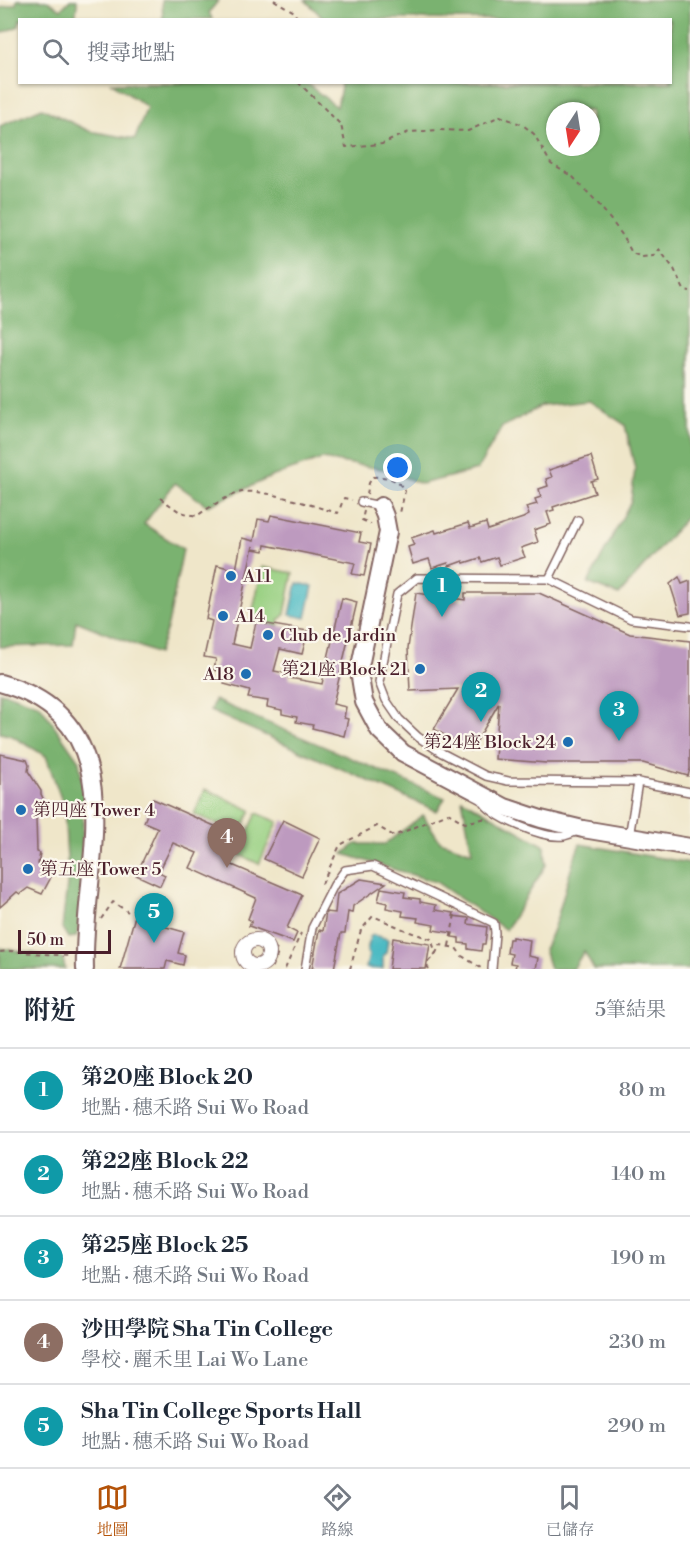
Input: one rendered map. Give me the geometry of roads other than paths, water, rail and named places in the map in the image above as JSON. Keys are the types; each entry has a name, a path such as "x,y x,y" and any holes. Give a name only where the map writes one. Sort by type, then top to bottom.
{"street":[{"path":"369,504 385,516 388,532 359,671 364,702 379,730 403,753 505,807 582,829 690,847"},
{"path":"0,683 33,696 59,715 74,734 86,755 90,768 95,815 85,944 80,963"}],"lane":[{"path":"549,579 579,520"},
{"path":"690,626 631,619 549,579 417,578 397,594 379,682 386,700 399,719 418,737 442,753 486,776 507,781 638,782 690,792"},
{"path":"629,837 638,782"},
{"path":"305,969 312,928 334,885 345,870 373,866 494,923 492,969"}],"water":[{"path":"297,583 313,586 306,618 290,615"},
{"path":"373,935 388,939 386,953 383,955 383,969 366,968 370,937"}],"place":[{"name":"A11","path":"231,576"},
{"name":"A14","path":"223,616"},
{"name":"第20座 Block 20","path":"442,617"},
{"name":"Club de Jardin","path":"268,635"},
{"name":"第21座 Block 21","path":"420,669"},
{"name":"A18","path":"246,674"},
{"name":"第22座 Block 22","path":"481,722"},
{"name":"第25座 Block 25","path":"619,741"},
{"name":"第24座 Block 24","path":"568,742"},
{"name":"第四座 Tower 4","path":"21,810"},
{"name":"沙田學院 Sha Tin College","path":"227,868"},
{"name":"第五座 Tower 5","path":"28,869"},
{"name":"Sha Tin College Sports Hall","path":"154,943"}]}
